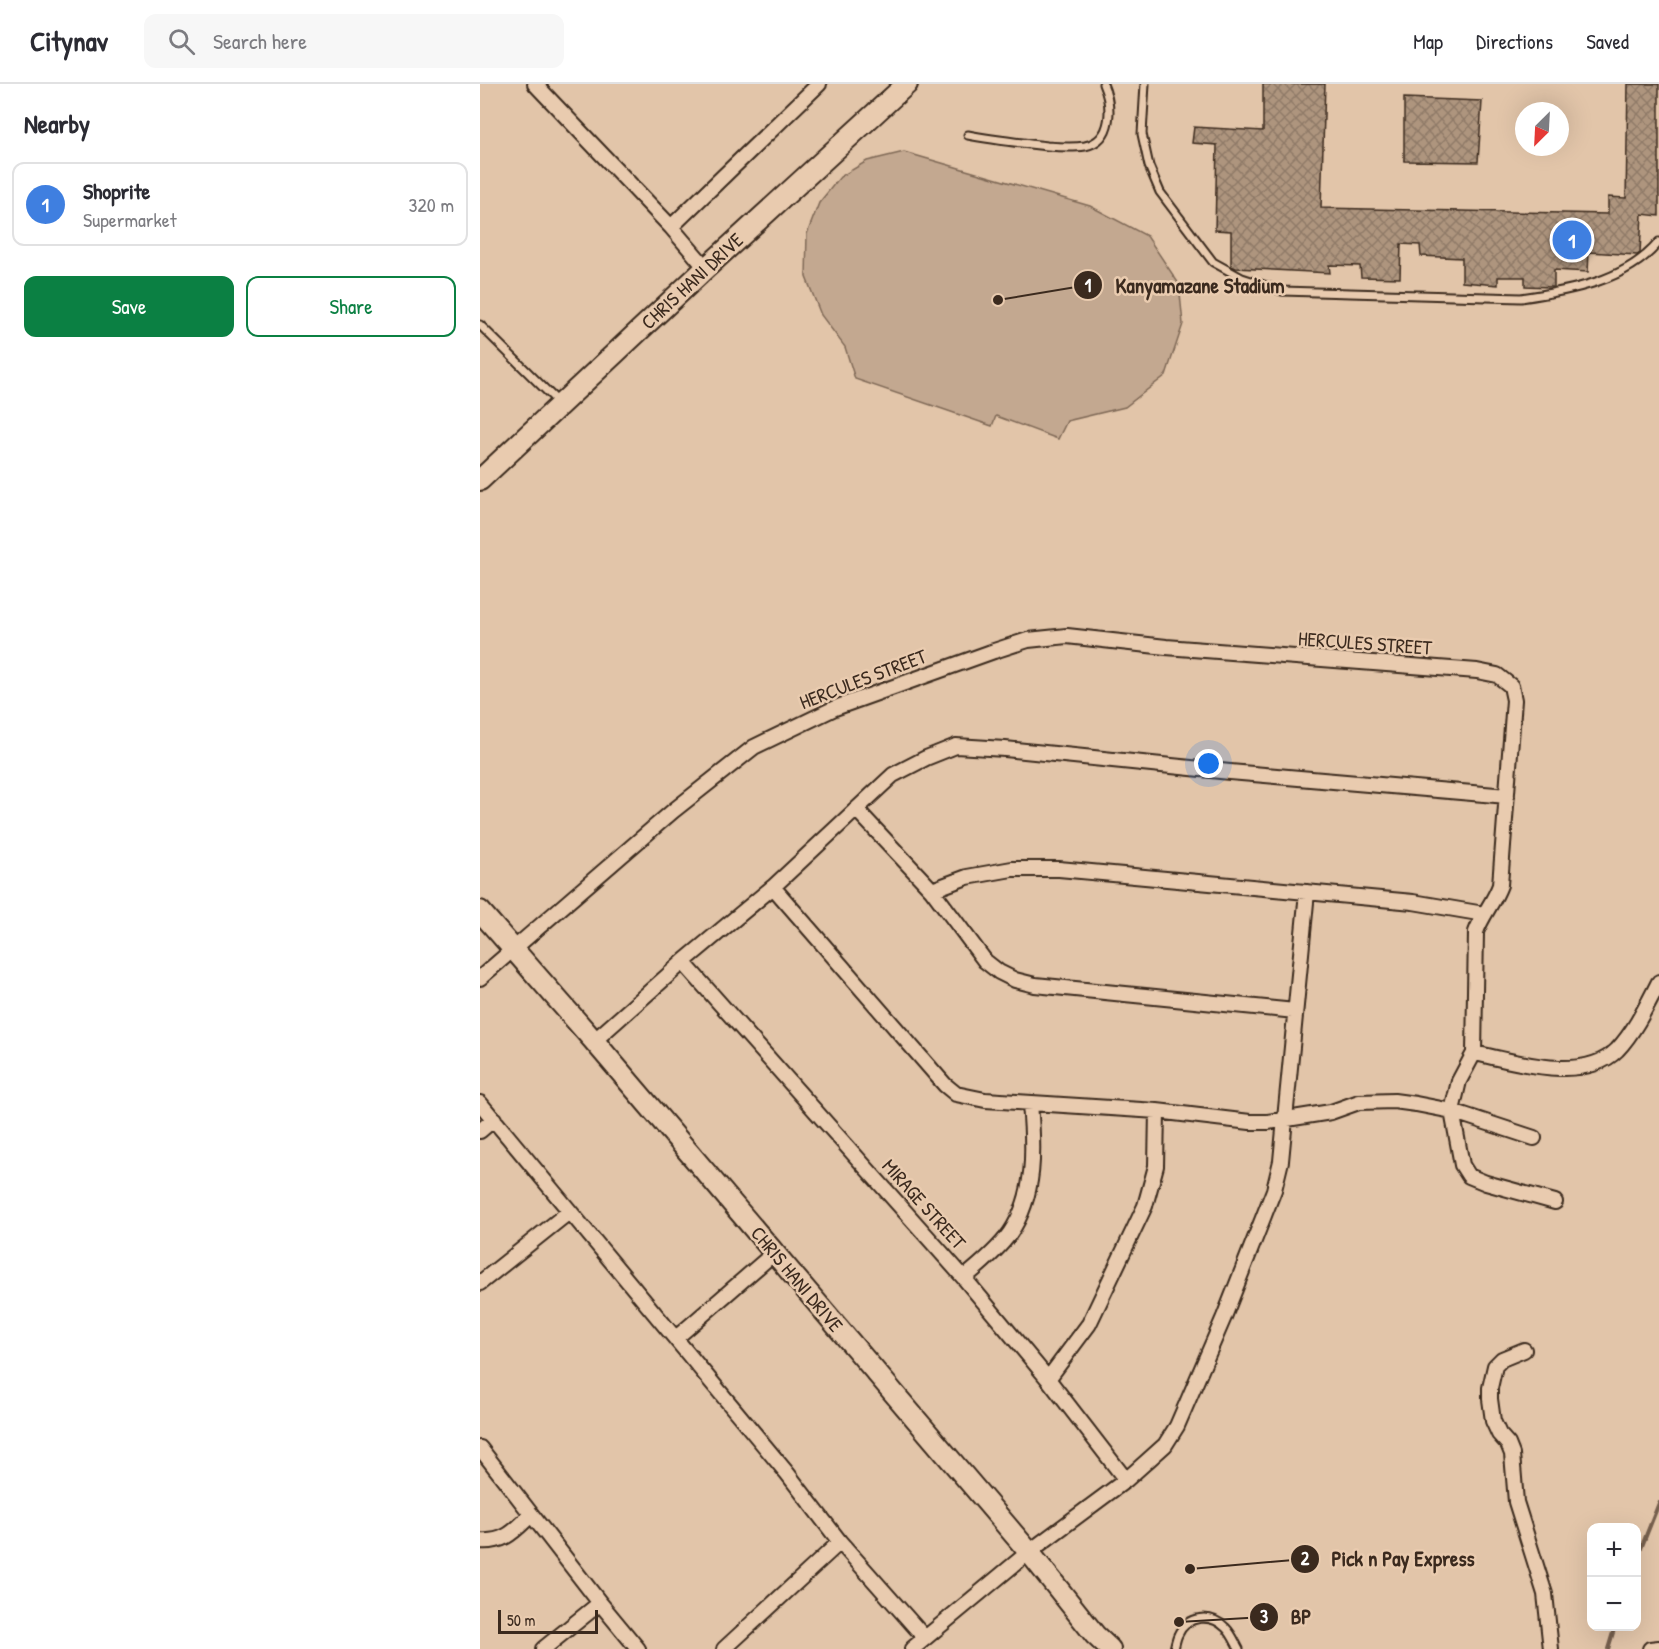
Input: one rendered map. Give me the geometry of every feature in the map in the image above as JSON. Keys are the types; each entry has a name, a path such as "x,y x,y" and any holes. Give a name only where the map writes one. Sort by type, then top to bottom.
{"street":[{"path":"535,84 671,227 706,268"},
{"path":"671,227 819,84"},
{"name":"CHRIS HANI DRIVE","path":"480,480 907,84"},
{"name":"HERCULES STREET","path":"480,978 673,811 754,747 796,726 873,694 950,666 1028,640 1067,636 1166,647 1477,671 1497,675 1511,686 1514,700 1500,885 1493,904 1479,924 1475,942 1474,1053"},
{"path":"594,1041 683,962 773,887 893,775 956,746 1507,796"},
{"path":"857,810 932,890 985,961 999,972 1015,980 1035,985 1295,1011"},
{"path":"932,890 967,877 1012,869 1047,869 1413,902 1484,914"},
{"path":"773,887 945,1086 967,1098 1157,1111 1250,1122 1268,1122 1330,1112 1359,1102 1416,1104 1452,1111 1534,1138"},
{"path":"912,1649 1029,1551 1126,1480 1164,1445 1186,1406 1262,1226 1281,1161 1307,892"},
{"name":"CHRIS HANI DRIVE","path":"480,911 594,1041 1029,1551 1095,1635 1110,1649"},
{"name":"MIRAGE STREET","path":"683,962 964,1278 1048,1379 1126,1480"},
{"path":"1555,1202 1486,1184 1469,1176 1462,1165 1452,1111 1459,1081 1474,1053 1566,1069 1601,1061 1616,1051 1626,1038 1659,982"},
{"path":"480,1103 787,1473 840,1542 925,1638"},
{"path":"964,1278 1010,1233 1028,1196 1034,1150 1030,1104"},
{"path":"1048,1379 1089,1324 1145,1206 1156,1166 1157,1111"},
{"path":"480,1131 494,1119"},
{"path":"480,1283 569,1212"},
{"path":"676,1338 774,1253"},
{"path":"1524,1350 1502,1359 1495,1366 1490,1399 1493,1421 1512,1454 1516,1503 1545,1594 1551,1649"},
{"path":"480,1448 638,1649"},
{"path":"480,1541 493,1542 509,1536 531,1515"},
{"path":"724,1649 840,1542"},
{"path":"543,1649 600,1603"},
{"path":"1650,1649 1659,1648"}],"lane":[{"path":"968,135 1012,143 1063,147 1087,146 1102,137 1109,122 1109,97 1103,84"},
{"path":"1145,84 1142,134 1149,166 1160,192 1213,262 1242,278 1281,291 1521,298 1555,293 1606,278 1641,261 1659,242"},
{"path":"480,325 560,404"},
{"path":"1174,1649 1178,1634 1189,1622 1201,1617 1212,1619 1225,1627 1239,1649"}],"shaded area":[{"path":"904,152 1090,206 1147,236 1179,284 1183,324 1166,375 1125,407 1067,421 1058,439 996,416 992,426 855,379 845,347 821,315 806,277 807,234 819,203 840,177 867,161"}],"building":[{"path":"1263,84 1325,84 1321,208 1608,214 1608,197 1626,198 1628,84 1659,84 1659,216 1642,214 1640,253 1637,255 1589,252 1588,272 1554,270 1554,287 1525,286 1525,277 1498,277 1498,285 1462,282 1462,258 1421,256 1420,245 1401,244 1400,278 1361,277 1360,266 1329,265 1330,273 1236,268 1231,266 1231,231 1215,230 1217,145 1192,143 1194,127 1263,131"},
{"path":"1404,98 1482,101 1478,162 1404,161"}],"waterway":[{"path":"1641,1548 1659,1503"},
{"path":"1608,1649 1613,1631"}],"place":[{"name":"Shoprite","path":"1572,240"},
{"name":"Kanyamazane Stadium","path":"998,300"},
{"name":"Pick n Pay Express","path":"1190,1569"},
{"name":"BP","path":"1179,1622"}]}
